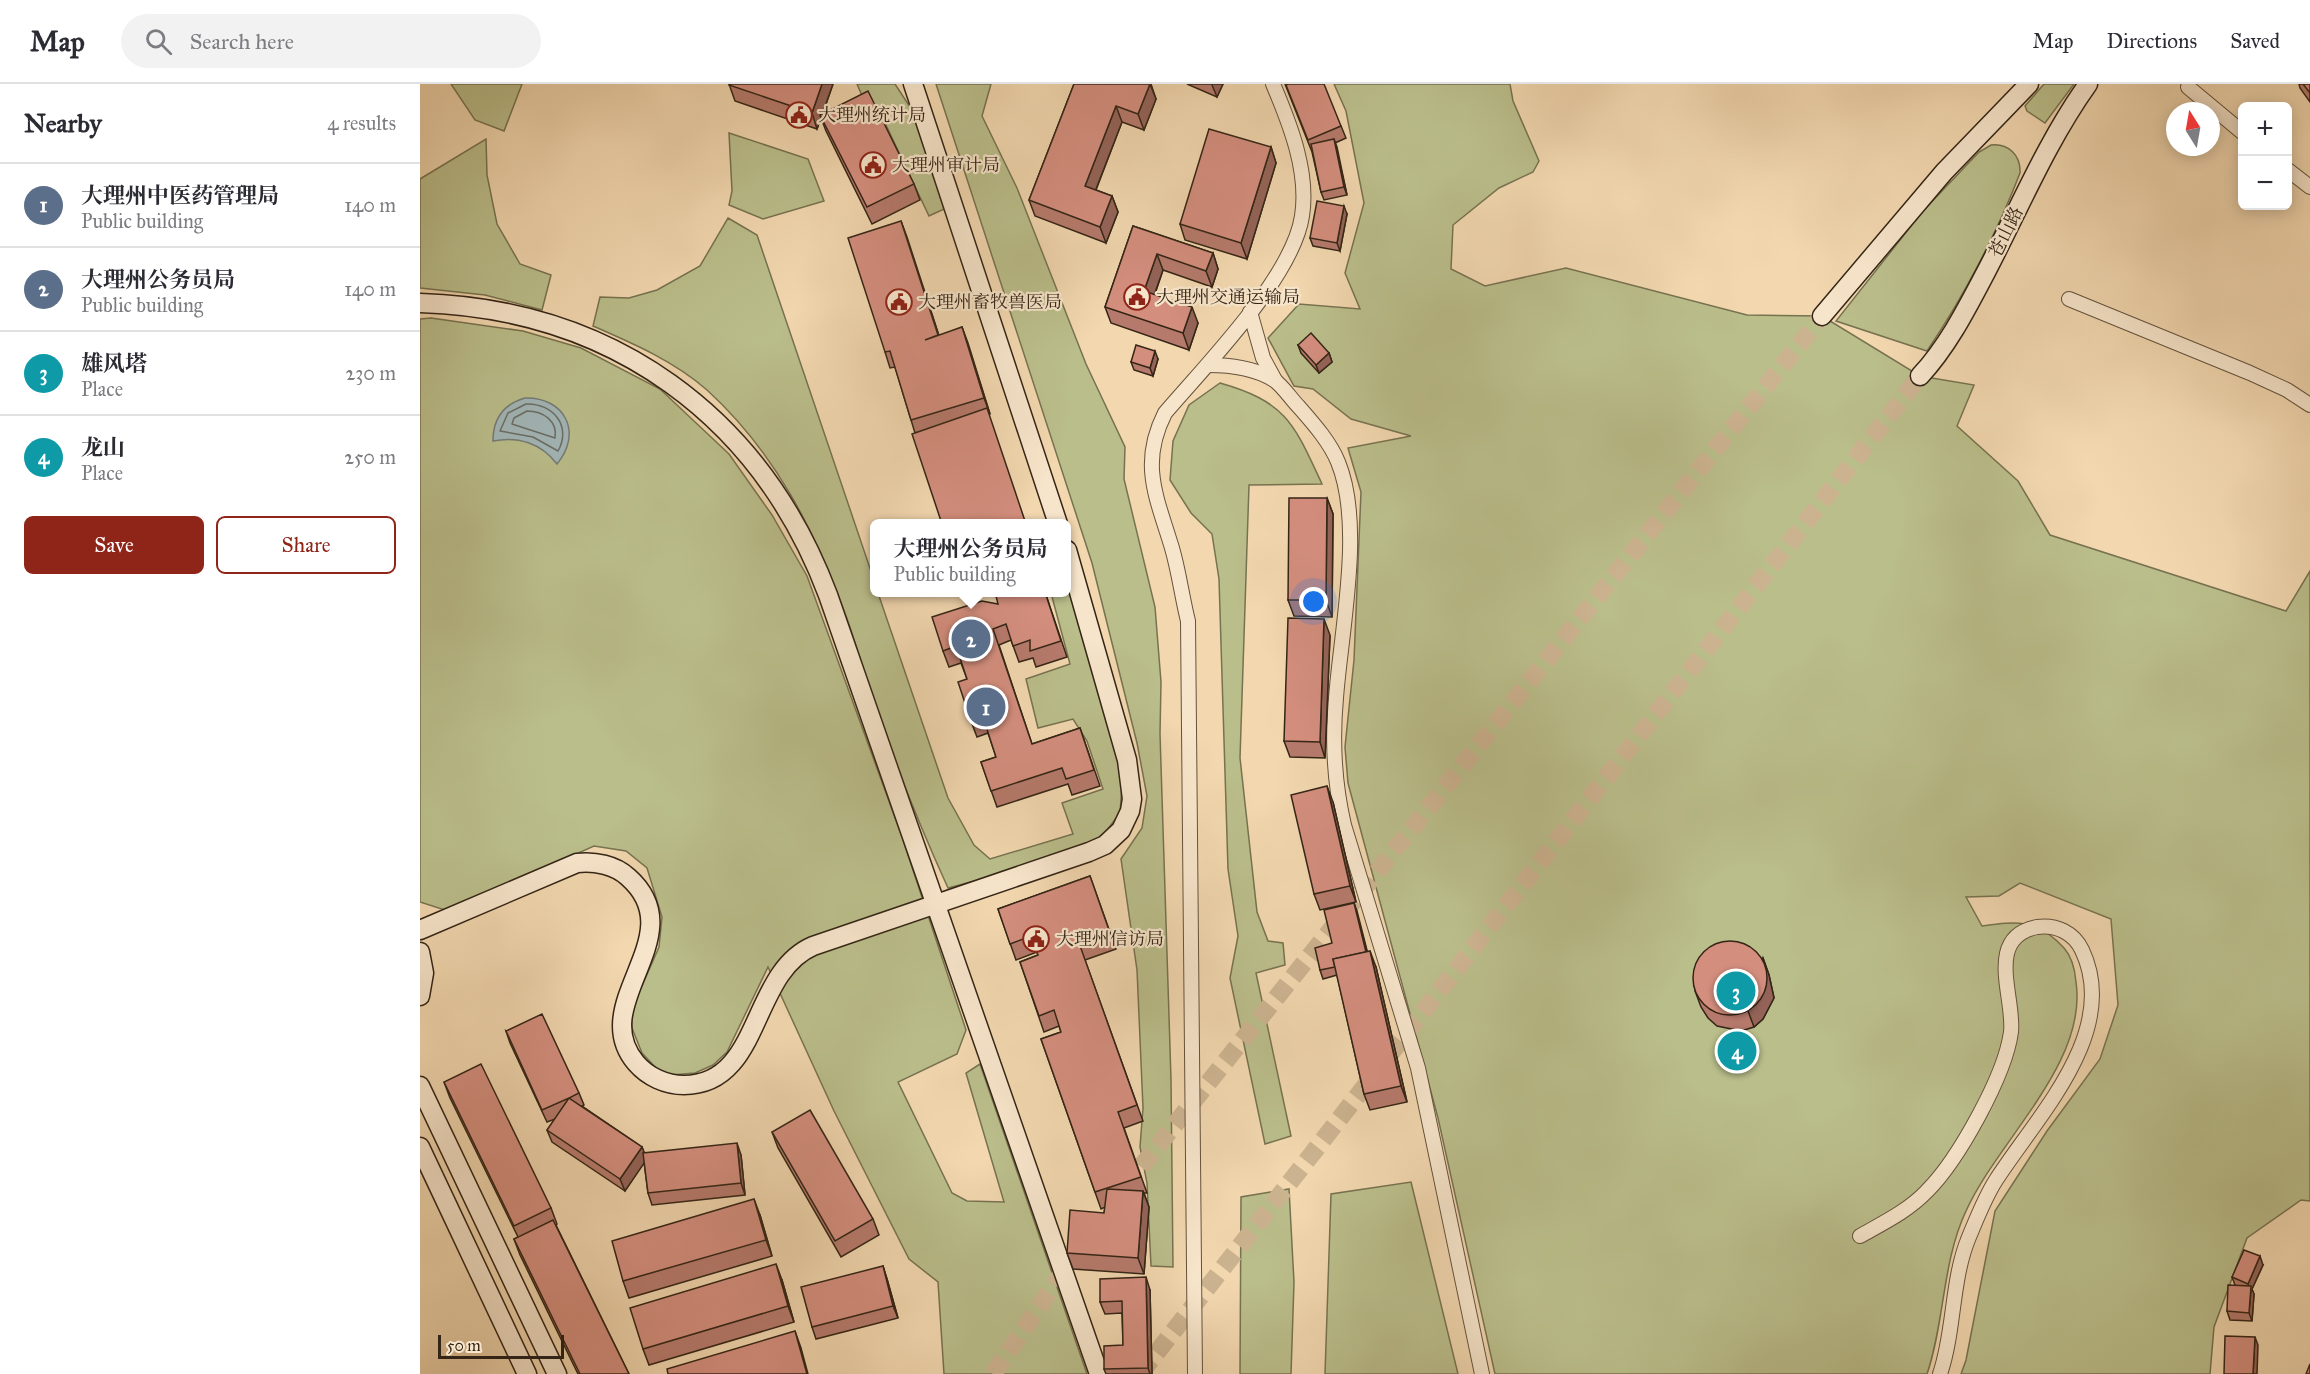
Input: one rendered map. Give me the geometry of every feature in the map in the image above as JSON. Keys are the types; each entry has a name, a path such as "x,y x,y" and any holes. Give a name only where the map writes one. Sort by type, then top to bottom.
{"street":[{"path":"913,84 1056,519"},
{"path":"1195,1374 1188,621 1173,550 1157,502 1151,463 1156,430 1165,413 1208,365 1250,312 1285,260 1302,217 1303,181 1299,162 1273,84"},
{"path":"1822,316 1944,172 2029,84"},
{"name":"苍山路","path":"1920,376 1943,347 1965,310 2045,152 2088,84"},
{"path":"2188,87 2238,129"},
{"path":"2292,173 2310,187"},
{"path":"2069,299 2250,373 2287,390 2310,405"},
{"path":"420,303 453,304 524,315 592,338 663,378 712,416 737,442 781,498 815,562 1099,1374"},
{"path":"1250,312 1263,357 1275,380 1332,449 1348,493 1348,595 1335,708 1335,786 1344,825 1418,1068 1482,1374"},
{"path":"1208,365 1248,370 1275,380"},
{"path":"420,930 577,863 596,863 623,872 634,882 645,899 651,926 648,945 625,1003 622,1034 636,1062 647,1073 676,1085 707,1082 733,1064 783,967 794,956 813,946 935,906 1105,845 1121,830 1130,811 1132,793 1127,760 1071,564"},
{"path":"1860,1236 1909,1208 1927,1192 1948,1167 1983,1106 2007,1050 2011,1032 2005,964 2007,951 2022,933 2032,928 2046,926 2058,928 2071,936 2080,946 2088,963 2093,1000 2089,1023 2080,1050 2058,1089 1996,1180 1975,1221 1962,1261 1940,1374"},
{"path":"420,952 424,973 420,996"},
{"path":"420,1086 557,1374"},
{"path":"420,1147 527,1374"}],"green space":[{"path":"451,84 522,84 504,131 475,120"},
{"path":"857,84 895,84 914,113 944,209 929,216 876,104 866,105"},
{"path":"936,84 991,84 982,116 1017,188 1086,364 1125,447 1124,479 1155,607 1161,682 1160,734 1171,1079 1173,1267 1151,1266 1147,1183 1140,1147 1143,1108 1137,970 1121,859 1142,828 1147,796 1137,743 1092,563"},
{"path":"1334,84 1510,84 1513,101 1539,161 1533,172 1499,188 1453,225 1451,269 1485,286 1566,268 1747,315 1822,316 1920,376 1974,385 1957,426 2018,481 2050,535 2286,611 2310,571 2310,1201 2301,1200 2247,1238 2214,1327 2210,1374 1961,1374 1966,1360 1995,1211 2047,1131 2100,1059 2118,1005 2111,919 2020,883 1999,896 1966,897 1982,926 2006,923 2026,924 2045,932 2064,948 2075,973 2076,1012 2068,1042 2055,1071 2038,1100 1980,1184 1958,1230 1927,1374 1495,1374 1438,1118 1348,783 1345,747 1354,660 1361,492 1348,448 1411,436 1351,419 1313,389 1294,386 1268,338 1299,304 1360,309 1345,273 1364,203 1346,111"},
{"path":"2044,84 2074,84 2045,123 2027,111 2025,106"},
{"path":"729,133 808,159 824,201 763,219 729,205 732,191"},
{"path":"486,139 487,175 497,224 520,264 551,275 542,310 485,295 420,288 420,179"},
{"path":"1991,145 2003,146 2012,151 2018,161 2020,173 2001,219 1978,265 1927,351 1836,321 1923,211 1979,152"},
{"path":"728,218 757,235 870,568 870,597 879,597 948,798 974,845 990,859 1073,834 1062,803 1103,789 1087,741 1073,719 1038,728 1026,679 1070,664 1052,597 1071,596 1117,757 1122,784 1120,813 1098,842 1005,873 948,888 894,759 834,584 806,523 773,466 731,414 707,390 681,370 593,326 600,297 629,298 657,290 700,266"},
{"path":"431,318 523,331 581,348 660,389 729,454 772,515 807,576 902,837 966,1030 957,1054 898,1082 952,1193 967,1201 1004,1202 966,1073 980,1064 1087,1374 944,1374 938,1282 909,1259 834,1111 768,967 727,1052 713,1065 695,1073 671,1075 657,1069 642,1053 632,1028 631,1011 659,947 662,917 647,868 626,851 594,846 448,911 420,902 420,319"},
{"path":"1220,383 1260,398 1286,418 1304,446 1322,484 1249,485 1240,758 1257,912 1268,941 1283,943 1285,965 1256,973 1291,1136 1265,1144 1230,978 1238,936 1228,869 1219,579 1212,534 1191,513 1170,480 1173,441 1189,405"},
{"path":"1411,1182 1458,1374 1325,1374 1331,1194"},
{"path":"1289,1189 1294,1282 1291,1374 1240,1374 1241,1197"}],"water":[{"path":"525,398 539,399 551,404 560,410 566,419 569,440 557,464 544,451 528,443 511,440 493,441 495,425 501,413 511,404"}],"building":[{"path":"729,84 822,84 812,113"},
{"path":"1074,84 1150,84 1138,114 1116,106 1085,186 1112,196 1100,227 1029,200"},
{"path":"1324,84 1341,126 1308,140 1286,85"},
{"path":"2303,84 2310,84 2310,93"},
{"name":"大理州审计局","path":"868,91 914,184 867,207 820,115"},
{"path":"1209,129 1271,147 1241,243 1180,224"},
{"path":"1334,139 1344,187 1321,192 1311,144"},
{"path":"1317,201 1344,206 1337,243 1310,238"},
{"path":"901,221 938,335 925,340 962,327 984,398 911,420 890,351 885,352 848,238"},
{"path":"1133,226 1213,253 1206,271 1157,254 1144,291 1192,307 1183,333 1105,307"},
{"path":"1311,333 1329,353 1316,365 1298,345"},
{"path":"1136,345 1155,351 1150,368 1131,362"},
{"path":"987,408 1024,519 940,519 912,434"},
{"path":"1289,498 1327,498 1326,600 1288,600"},
{"path":"996,597 1047,597 1061,641 1030,651 1030,640 1013,646 1006,624 993,629 1032,744 1080,728 1094,770 1066,779 1062,768 991,791 981,762 996,757 983,717 971,721 958,682 967,679 956,646 943,651 932,617 982,601 998,604"},
{"path":"1288,618 1324,619 1320,742 1284,741"},
{"path":"1327,786 1350,886 1314,894 1291,795"},
{"path":"1090,876 1110,933 1079,943 1137,1105 1118,1112 1141,1177 1095,1192 1041,1039 1061,1032 1054,1010 1039,1016 1020,962 1038,955 1031,936 1010,944 998,909"},
{"path":"1354,903 1366,952 1333,959 1335,967 1320,970 1315,948 1332,943 1324,910"},
{"path":"1730,941 1744,944 1756,952 1764,964 1767,978 1764,992 1756,1004 1744,1012 1730,1015 1716,1012 1704,1004 1696,992 1693,978 1696,964 1704,952 1716,944"},
{"path":"1370,951 1401,1086 1364,1094 1333,959"},
{"path":"542,1014 579,1093 542,1110 506,1031"},
{"path":"481,1064 551,1208 514,1226 444,1082"},
{"path":"569,1098 642,1147 620,1179 547,1130"},
{"path":"810,1110 873,1219 835,1241 772,1132"},
{"path":"737,1143 741,1183 648,1193 643,1153"},
{"path":"1107,1189 1143,1191 1138,1258 1067,1253 1070,1210 1104,1213"},
{"path":"754,1199 766,1240 623,1281 612,1241"},
{"path":"553,1220 629,1374 580,1374 514,1239"},
{"path":"2244,1250 2260,1256 2248,1284 2232,1277"},
{"path":"776,1264 788,1306 643,1349 630,1308"},
{"path":"883,1266 893,1306 812,1327 801,1287"},
{"path":"1146,1277 1148,1368 1104,1369 1104,1346 1123,1345 1122,1301 1100,1302 1100,1279"},
{"path":"2228,1285 2251,1286 2249,1313 2227,1311"},
{"path":"795,1331 807,1374 668,1374 667,1369"},
{"path":"2225,1336 2255,1337 2253,1374 2224,1374"}],"tunnel":[{"path":"1124,1188 1822,316"},
{"path":"1140,1374 1920,376"},
{"path":"993,1374 1084,1241"}],"place":[{"name":"大理州统计局","path":"799,115"},
{"name":"大理州审计局","path":"873,165"},
{"name":"大理州交通运输局","path":"1137,297"},
{"name":"大理州畜牧兽医局","path":"899,302"},
{"name":"大理州公务员局","path":"971,639"},
{"name":"大理州中医药管理局","path":"986,707"},
{"name":"大理州信访局","path":"1036,939"},
{"name":"雄风塔","path":"1736,991"},
{"name":"龙山","path":"1737,1051"}]}
